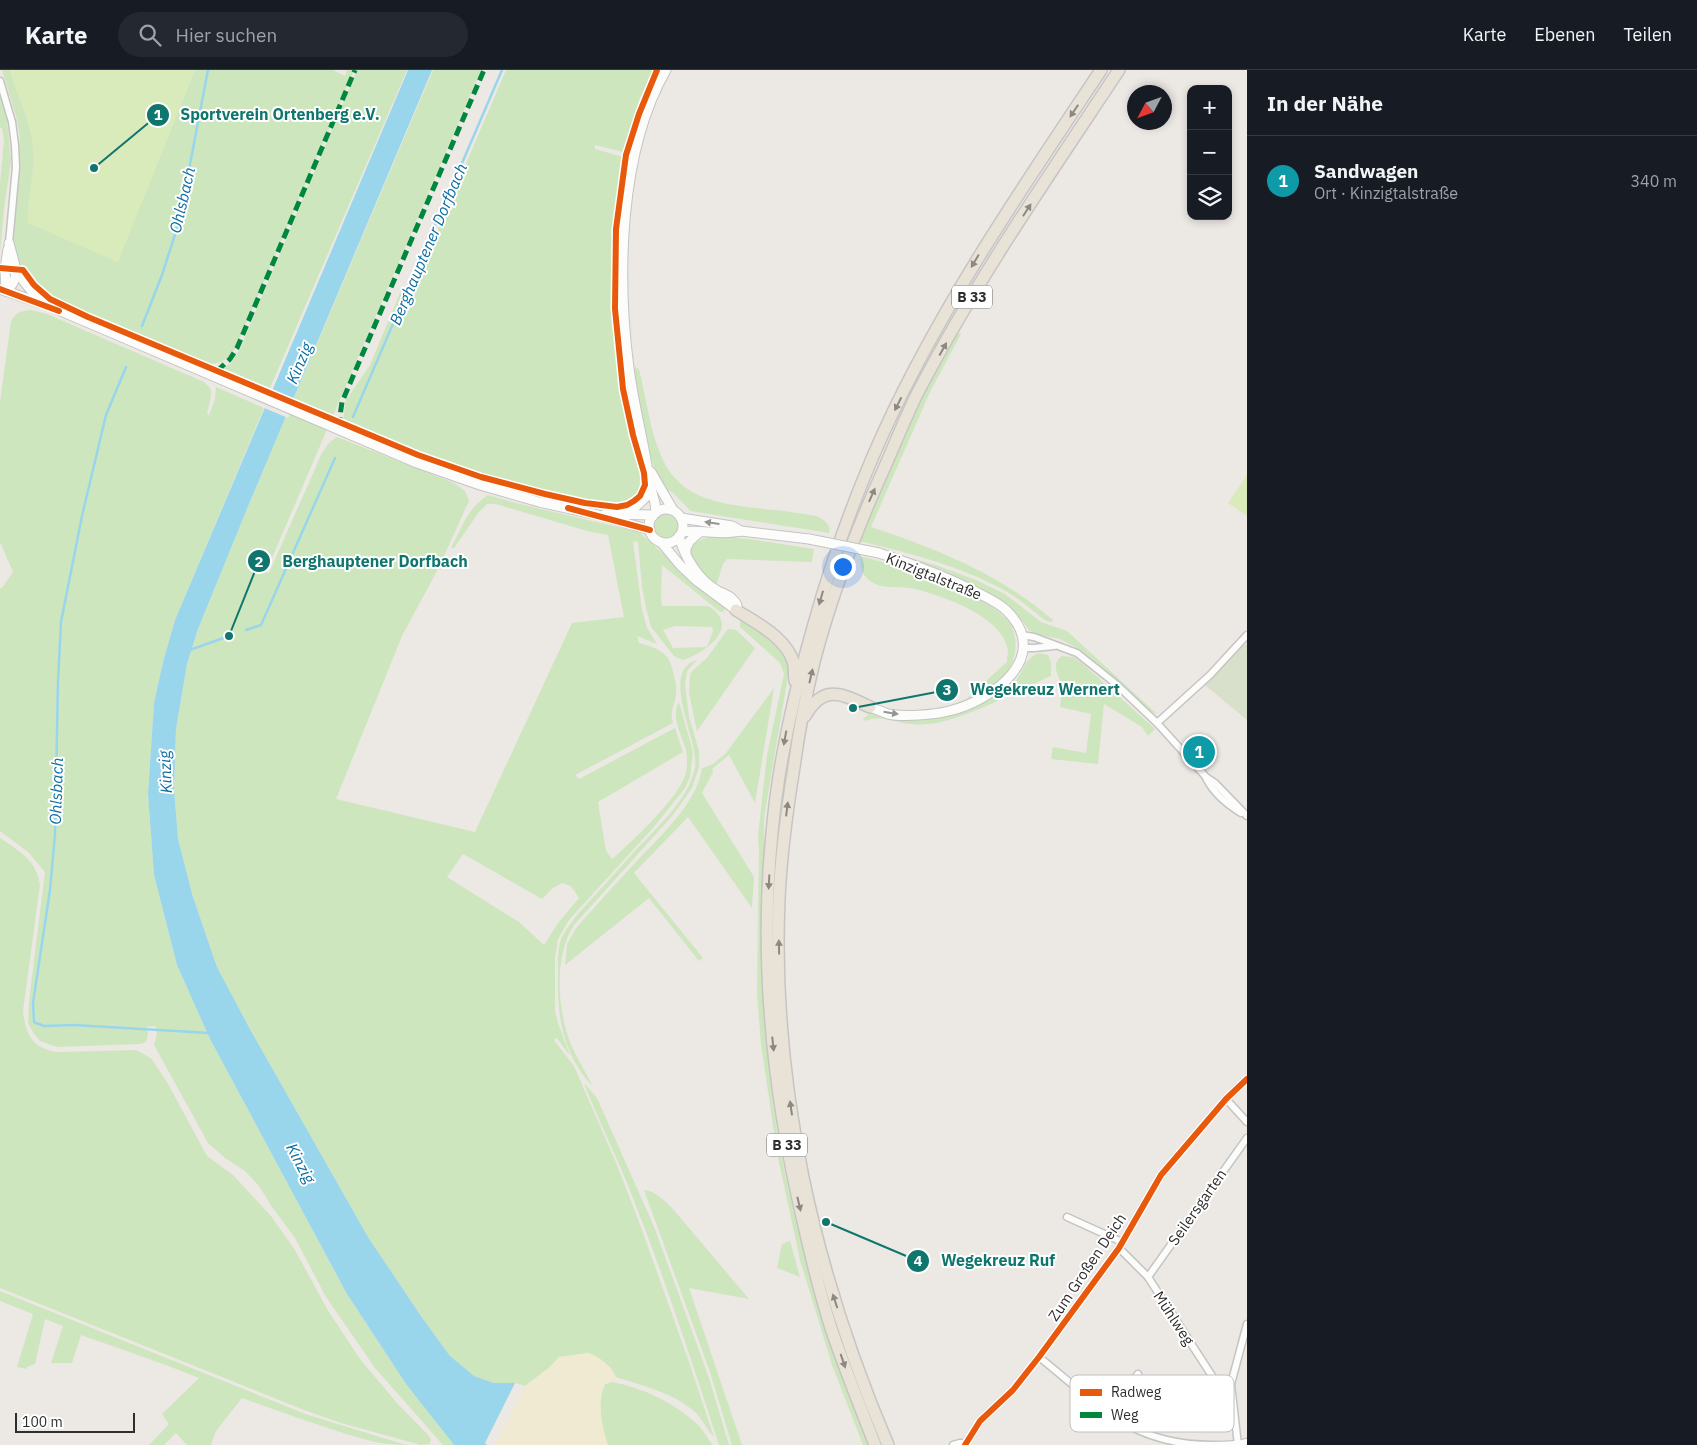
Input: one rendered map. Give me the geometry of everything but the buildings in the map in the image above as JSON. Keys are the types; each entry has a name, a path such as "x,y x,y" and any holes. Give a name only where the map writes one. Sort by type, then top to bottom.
{"highway":[{"name":"B 33","path":"875,1445 831,1327 794,1183 780,1108 770,1021 767,941 772,833 786,733 795,690 827,576 868,467 894,410 959,288 989,238 1101,70"},
{"name":"B 33","path":"888,1445 853,1358 814,1228 802,1174 784,1056 779,977 779,901 788,800 800,724 815,658 838,584 868,504 916,398 984,276 1119,70"},
{"name":"B 33","path":"736,610 773,635 787,649 794,662 795,690"},
{"path":"800,724 811,706 822,696 831,693 843,695 870,707"}],"street":[{"path":"666,70 654,93 634,157 628,195 624,251 624,301 629,367 641,438 655,503 650,530 654,537 661,542 680,565 697,581 736,610"},
{"path":"0,81 12,122 16,145 16,167 7,270 3,290 49,306 417,463 480,485 539,502 598,515 650,530"},
{"path":"7,270 49,306"},
{"path":"647,465 674,510 681,518 683,527 681,534 686,556 708,584 735,600 736,610"},
{"path":"628,514 645,498 650,485"},
{"path":"598,515 652,515 664,509 674,510"},
{"name":"Kinzigtalstraße","path":"681,518 732,526 741,531"},
{"name":"Kinzigtalstraße","path":"681,534 700,532 730,534 741,531 809,539 878,553 943,576 992,600 1007,611 1022,635 1023,648"},
{"path":"686,556 687,544 700,532"},
{"path":"661,542 671,542 681,534"},
{"path":"1022,635 1034,637 1077,653 1116,684 1157,723 1206,777 1210,787 1227,804 1247,816"},
{"path":"1157,723 1210,675 1247,635"},
{"path":"870,707 887,714 950,711 988,694 1003,684 1014,673 1020,662 1023,648 1057,646"},
{"name":"Zum Großen Deich","path":"953,1445 960,1442 965,1444 980,1421 1013,1390 1121,1245 1161,1175 1226,1099 1247,1079"},
{"path":"1226,1099 1247,1122"},
{"name":"Seilersgarten","path":"1148,1277 1247,1138"},
{"name":"Zum Großen Deich","path":"1067,1217 1121,1245"},
{"name":"Mühlweg","path":"1121,1245 1148,1277 1211,1375"},
{"path":"1233,1375 1245,1345 1247,1324"},
{"path":"1039,1357 1070,1381"},
{"path":"1234,1414 1238,1445"},
{"path":"1146,1432 1176,1442 1200,1445 1238,1445 1247,1442"}],"green space":[{"path":"2,70 10,70 28,120 32,137 33,165 28,211 117,262 195,70 333,70 345,76 347,70 354,70 237,345 225,360 206,364 58,300 36,283 23,266 19,267 14,251 13,239 20,137 16,116"},
{"path":"10,70 195,70 118,262 28,223 33,169 32,140"},
{"path":"357,70 407,70 270,388 223,368 230,364 240,349"},
{"path":"433,70 481,70 266,572 269,573 322,453 329,443 337,437 454,483 465,491 469,501 438,569 402,636 336,799 475,832 572,623 624,617 608,535 587,531 496,504 487,504 479,512 454,548 451,548 470,512 481,500 488,495 639,532 708,594 726,607 723,612 719,611 662,565 662,606 708,606 718,614 722,622 717,638 710,645 701,651 692,656 683,660 674,656 651,627 642,587 638,542 633,541 642,610 647,628 657,644 637,636 639,643 659,650 670,662 676,688 672,711 673,723 575,775 579,779 675,728 683,752 598,802 606,851 612,859 663,808 680,786 685,776 687,767 686,750 676,720 679,702 693,752 690,777 685,788 653,828 569,920 558,939 555,958 555,1011 570,1056 557,1038 554,1040 574,1066 617,1165 641,1227 714,1437 698,1415 687,1405 658,1391 616,1377 611,1369 589,1353 559,1357 550,1367 525,1386 515,1383 494,1383 473,1376 450,1356 368,1237 251,1031 217,967 193,897 178,839 174,789 176,729 187,664 198,629","holes":["675,626 712,627 713,631 707,647 673,648 663,630","463,854 542,899 553,888 562,883 571,886 579,898 558,923 544,945 519,922 447,877"]},
{"path":"506,70 654,70 640,98 623,152 595,145 595,149 623,157 612,240 613,320 628,422 640,473 638,492 634,499 625,504 614,506 551,494 493,478 409,449 344,423 343,420 346,400 370,365 400,293 409,297"},
{"path":"0,94 7,120 11,161 0,252 0,183 4,141 2,128 0,128"},
{"path":"31,310 47,314 204,382 211,389 207,414 209,415 215,399 216,387 264,408 175,620 163,662 154,703 148,794 154,875 177,965 210,1039 347,1294 406,1384 454,1445 443,1445 375,1368 326,1297 295,1238 259,1186 245,1171 225,1158 208,1143 154,1045 157,1033 155,1026 147,1027 148,1035 146,1042 140,1044 57,1047 40,1041 28,1023 45,872 28,852 0,831 0,588 2,588 13,572 0,542 0,402 11,321 20,312"},
{"path":"956,331 961,334 930,392 871,527 920,544 990,576 1033,604 1053,620 1052,622 1046,621 1008,592 985,580 950,566 858,541 909,423"},
{"path":"635,367 639,369 651,426 658,448 671,473 682,485 709,499 725,503 816,516 827,523 829,533 691,511 671,491 665,493 658,478 644,433 633,370"},
{"path":"1247,475 1247,516 1228,503"},
{"path":"666,514 675,517 678,526 675,535 666,538 657,535 654,526 657,517"},
{"path":"711,536 749,539 814,549 812,562 727,559 723,564 716,586 701,574 693,561 690,550 695,543"},
{"path":"896,554 936,565 976,580 1005,594 1041,622 1067,631 1157,714 1150,711 1107,671 1079,649 1060,639 1036,634 1029,630 1011,607 999,598 944,571"},
{"path":"860,556 939,581 961,590 997,610 1011,625 1015,639 1014,657 1002,679 980,694 965,700 1007,662 1008,650 1004,638 995,627 982,617 952,601 910,588 884,586 874,583 866,578 861,566"},
{"path":"740,617 779,643 790,664 764,822 763,982 767,1046 777,1133 791,1200 820,1308 832,1348 869,1445 863,1445 832,1365 800,1260 777,1153 761,1044 757,994 758,836 767,755 784,674 780,663 740,627"},
{"path":"727,630 736,630 755,648 697,731 689,693 690,676 692,671 707,658"},
{"path":"1245,644 1247,645 1247,720 1205,685"},
{"path":"1039,653 1048,655 1051,662 1051,676 972,712 937,723 923,724 877,718 866,721 863,719 869,714 909,720 928,719 966,710 1002,692 1016,680 1029,659"},
{"path":"1062,656 1073,657 1083,664 1155,729 1148,736 1142,727 1104,704 1098,764 1051,759 1053,747 1086,753 1091,714 1060,707 1062,690 1056,663"},
{"path":"697,660 687,671 685,684 689,717 699,751 699,767 692,788 673,815 574,925 563,952 560,982 562,1014 570,1042 593,1087 575,1062 568,1049 564,1035 558,991 559,946 562,937 577,915 670,814 686,792 695,768 695,756 683,708 681,678 686,667"},
{"path":"774,688 755,803 729,755 712,769 713,772 702,793 754,877 752,908 688,817 634,873 703,958 699,961 649,898 565,965 567,944 576,928 676,819 693,794 702,768 713,764 726,753"},
{"path":"0,838 26,857 35,869 40,885 23,1011 26,1027 32,1039 36,1044 57,1052 136,1050 151,1058 167,1082 207,1156 233,1175 271,1216 295,1250 327,1309 360,1359 397,1403 429,1436 431,1440 429,1444 421,1445 341,1423 304,1410 0,1288"},
{"path":"584,1083 597,1098 655,1229 709,1378 729,1445 719,1445 645,1228"},
{"path":"644,1190 648,1190 663,1199 672,1208 749,1299 689,1288 742,1445 732,1445 710,1372"},
{"path":"790,1241 800,1277 777,1268 782,1244"},
{"path":"0,1291 308,1415 406,1445 382,1443 359,1438 242,1398 216,1431 211,1445 187,1445 176,1433 164,1445 149,1445 169,1424 162,1414 199,1378 81,1335 72,1363 51,1363 63,1326 45,1319 35,1364 26,1369 17,1367 33,1314 0,1301"},
{"path":"612,1382 646,1392 667,1402 698,1425 713,1445 608,1445 600,1406 605,1384"}],"sand":[{"path":"589,1353 607,1364 616,1377 617,1382 605,1384 600,1406 608,1445 495,1445 525,1386 550,1367 559,1357"}],"water":[{"name":"Kinzig","path":"408,70 432,70 198,629 187,664 176,729 174,789 178,839 193,897 217,967 251,1031 368,1237 450,1356 474,1376 494,1383 515,1383 485,1443 487,1445 454,1445 406,1384 347,1294 210,1039 177,965 154,875 148,794 154,703 175,620"}],"pier":[{"path":"269,390 296,401 288,418 262,407"}],"waterway":[{"name":"Ohlsbach","path":"142,326 162,275 179,222 208,70"},
{"name":"Berghauptener Dorfbach","path":"353,417 502,70"},
{"name":"Ohlsbach","path":"126,367 106,415 82,516 61,622 55,834 50,890 33,1003 34,1022 44,1026 74,1025 209,1033"},
{"name":"Berghauptener Dorfbach","path":"246,630 261,625 335,458"},
{"name":"Berghauptener Dorfbach","path":"190,650 229,636"}],"marked path":[{"path":"217,371 230,359 237,348 355,70"},
{"path":"343,424 339,423 342,402 484,70"}],"cycle path":[{"path":"0,268 23,270 34,285 50,299 88,317 418,455 481,477 545,494 585,503 617,507 627,505 640,496 645,485 644,473 623,389 615,309 616,229 626,155 639,114 657,70"},
{"path":"0,289 59,311"},
{"path":"568,508 650,530"},
{"path":"965,1445 980,1421 1013,1390 1039,1357 1119,1248 1161,1175 1226,1099 1247,1079"}],"place":[{"name":"Sportverein Ortenberg e.V.","path":"94,168"},
{"name":"Berghauptener Dorfbach","path":"229,636"},
{"name":"Wegekreuz Wernert","path":"853,708"},
{"name":"Sandwagen","path":"1199,752"},
{"name":"Wegekreuz Ruf","path":"826,1222"}]}
